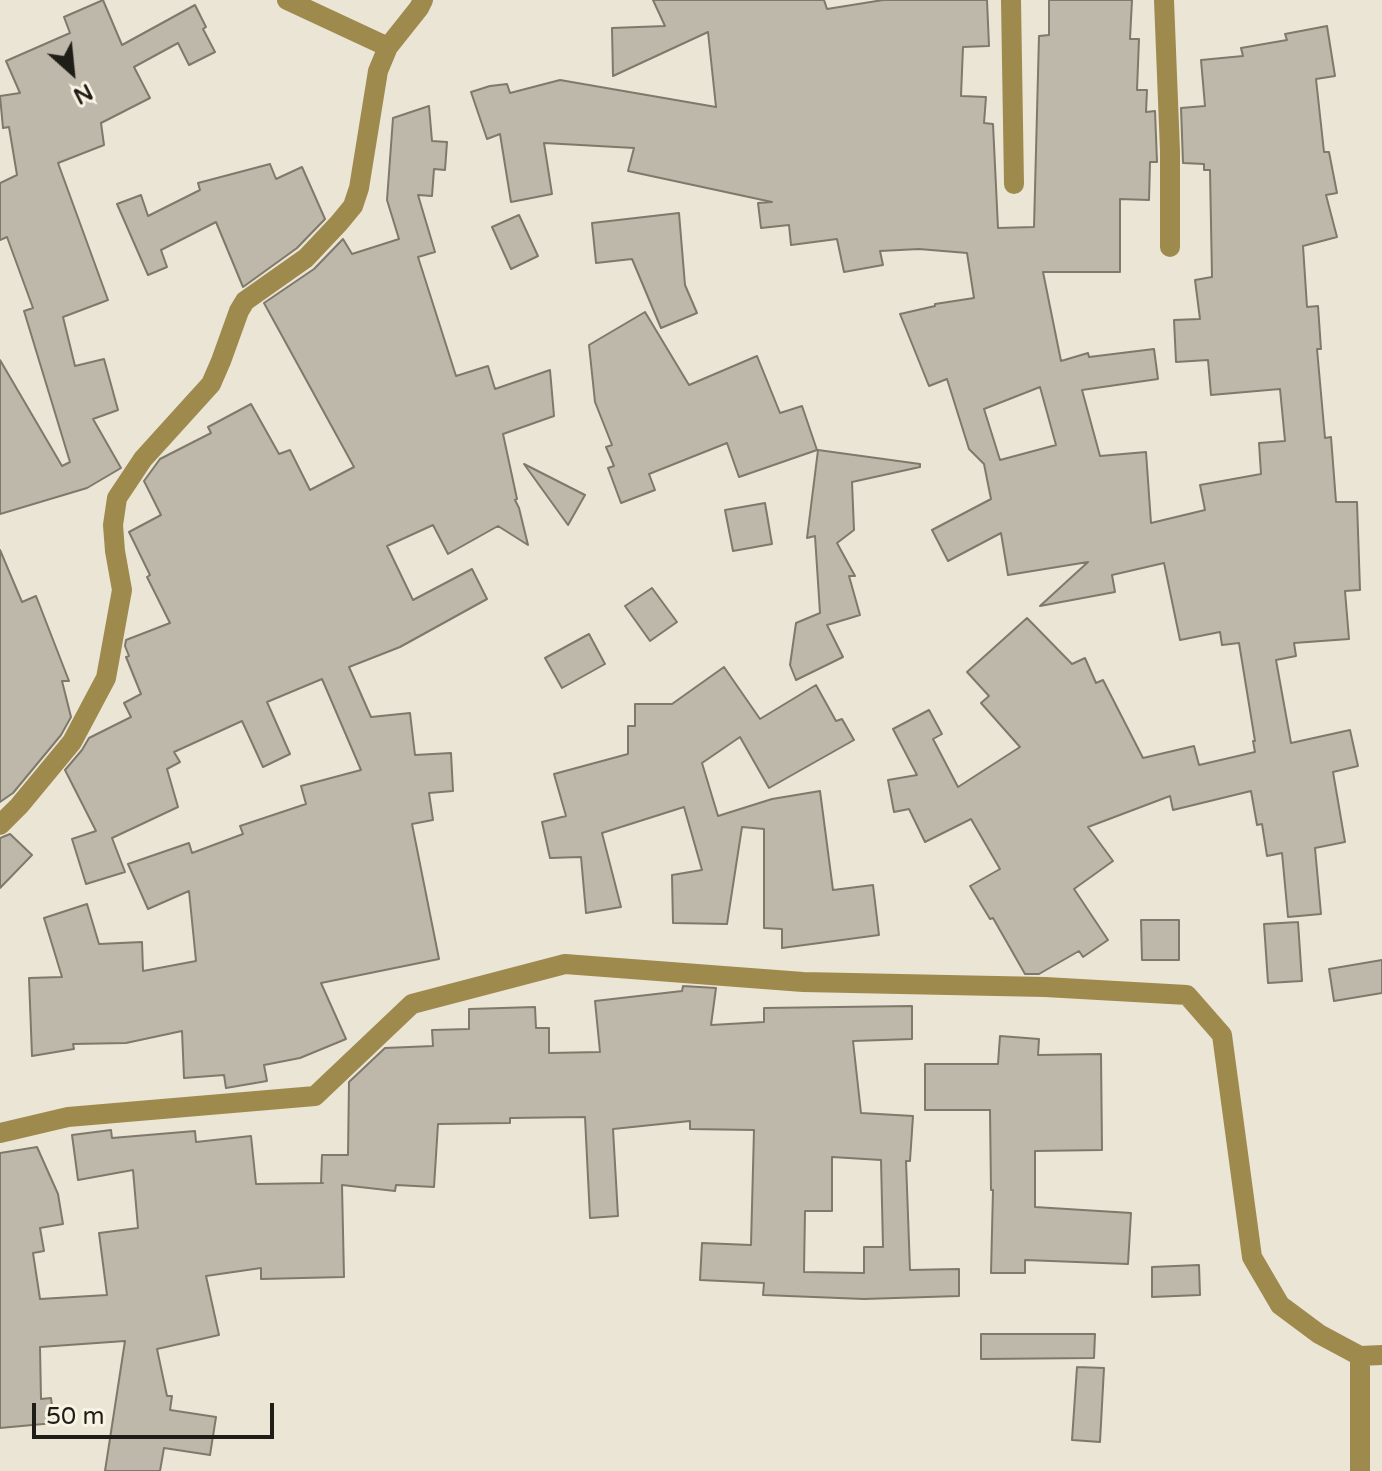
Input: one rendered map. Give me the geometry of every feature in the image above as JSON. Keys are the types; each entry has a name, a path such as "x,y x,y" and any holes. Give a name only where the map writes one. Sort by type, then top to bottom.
{"street":[{"path":"287,0 388,47"},
{"path":"0,825 72,742 106,678 122,590 113,525 117,498 143,459 211,384 245,301 306,258 353,206 359,188 378,71 388,47 423,0"},
{"path":"1011,0 1014,184"},
{"path":"1164,0 1170,247"},
{"path":"0,1133 68,1117 315,1096 412,1004 565,964 803,982 1045,987 1187,995 1222,1035 1252,1257 1280,1305 1319,1334 1360,1356 1382,1355"},
{"path":"1360,1356 1360,1471"}],"building":[{"path":"103,0 122,45 195,5 215,52 189,65 178,43 134,67 150,98 101,123 104,145 58,163 108,300 63,317 75,366 104,359 118,410 93,419 121,468 87,488 0,514 0,360 62,466 70,462 24,311 33,308 7,237 0,240 0,183 17,175 9,127 3,128 0,96 20,93 6,61 70,33 64,17"},
{"path":"653,0 824,0 827,9 883,0 987,0 989,46 963,47 961,96 986,97 984,123 993,124 998,228 1034,227 1039,36 1049,35 1049,0 1132,0 1130,39 1139,39 1137,90 1147,90 1146,112 1155,111 1157,162 1150,162 1149,200 1120,199 1120,272 1043,272 1061,361 1088,353 1089,357 1154,349 1158,379 1082,390 1100,456 1146,452 1151,523 1205,510 1200,485 1261,474 1259,443 1285,441 1280,389 1211,395 1208,360 1176,362 1174,320 1200,319 1195,280 1212,277 1210,170 1204,170 1204,164 1183,163 1181,108 1205,106 1201,60 1243,56 1241,48 1287,40 1285,34 1327,26 1335,76 1316,79 1324,152 1329,152 1337,193 1326,195 1337,237 1303,246 1307,307 1318,306 1321,349 1317,349 1325,438 1331,437 1336,502 1357,502 1360,590 1345,591 1349,639 1294,643 1296,656 1276,660 1291,743 1350,730 1358,766 1333,772 1345,842 1315,848 1321,914 1288,917 1282,853 1267,856 1262,824 1257,825 1251,791 1173,810 1170,796 1088,827 1113,861 1074,889 1108,940 1083,957 1079,951 1039,974 1025,974 993,918 990,919 970,886 1000,869 971,819 925,842 909,809 894,812 888,780 917,775 893,729 929,710 942,734 933,739 958,787 1020,747 981,703 989,696 967,672 1027,618 1072,664 1085,658 1096,683 1103,680 1143,758 1194,746 1199,765 1255,752 1239,643 1222,645 1220,632 1180,640 1164,563 1112,575 1115,592 1040,606 1088,562 1008,575 1001,533 948,561 932,530 991,499 984,464 969,449 947,379 929,386 900,314 974,298 967,253 919,249 880,251 883,265 844,272 837,239 791,245 789,225 761,228 758,203 772,202 628,171 634,148 544,143 552,194 511,202 500,134 487,139 471,92 507,84 510,93 560,80 716,107 708,32 613,76 612,28 665,26","holes":["1040,387 1056,445 1000,460 984,409"]},
{"path":"429,106 432,141 447,142 445,170 434,169 432,196 418,195 435,252 418,257 456,376 488,366 495,389 550,370 554,416 503,434 515,500 528,545 498,526 448,554 433,525 387,546 413,600 472,569 487,599 400,647 349,667 371,717 410,713 415,755 451,753 453,791 429,793 433,820 412,824 439,959 321,983 346,1039 300,1058 264,1065 267,1081 226,1088 224,1075 184,1078 182,1031 126,1043 73,1044 74,1049 32,1056 29,978 62,977 44,918 87,904 99,944 142,942 143,971 196,961 189,891 148,909 128,864 189,843 192,853 243,834 240,826 306,804 301,786 361,770 322,679 267,702 290,754 263,767 242,721 174,752 180,762 167,769 178,807 112,838 125,872 86,884 72,839 96,831 65,770 89,738 131,717 124,703 141,694 126,657 129,656 126,640 170,623 129,532 161,515 144,481 160,459 211,433 208,427 251,404 279,454 290,450 310,490 354,467 264,303 314,269 343,239 352,254 399,239 387,200 393,118"},
{"path":"270,164 276,179 302,167 325,219 297,248 243,287 216,222 161,250 167,267 148,275 117,204 141,195 148,216 200,190 198,183"},
{"path":"679,213 685,285 697,313 661,328 632,259 596,263 592,223"},
{"path":"519,215 538,256 511,269 492,227"},
{"path":"645,312 689,385 757,356 780,413 802,406 817,450 739,477 727,443 649,474 655,490 621,503 608,468 614,466 606,447 612,445 595,402 589,345"},
{"path":"818,450 920,464 920,467 852,482 854,530 837,543 855,576 849,576 860,615 827,625 843,657 796,680 790,665 796,623 820,613 815,536 807,538"},
{"path":"524,464 585,495 568,525"},
{"path":"765,503 772,544 733,551 725,510"},
{"path":"0,550 22,602 36,596 69,681 62,681 71,717 61,735 13,793 0,802"},
{"path":"652,588 677,622 650,641 625,606"},
{"path":"589,634 605,664 562,688 545,658"},
{"path":"724,667 760,719 816,685 836,721 842,719 854,740 769,788 740,737 702,763 718,816 772,799 820,791 833,890 873,885 879,935 782,948 782,929 764,928 764,829 742,827 727,924 673,923 672,875 702,870 684,807 602,833 621,907 586,913 581,857 550,858 542,822 566,816 554,774 628,754 628,726 635,726 635,704 672,704"},
{"path":"10,834 32,855 0,888 0,838"},
{"path":"1141,920 1179,920 1179,960 1142,960"},
{"path":"1298,922 1302,981 1268,983 1264,924"},
{"path":"1382,960 1382,993 1334,1001 1329,969"},
{"path":"683,986 716,988 711,1025 764,1022 764,1008 912,1006 912,1039 853,1041 861,1113 913,1116 910,1161 906,1161 910,1270 959,1269 959,1296 864,1299 763,1295 764,1283 700,1280 702,1243 751,1245 754,1130 690,1129 690,1121 613,1129 618,1216 590,1218 585,1117 510,1118 510,1123 438,1124 434,1187 396,1185 395,1191 342,1185 344,1277 261,1279 261,1268 206,1276 219,1335 157,1349 167,1396 172,1396 170,1410 216,1417 210,1455 164,1448 160,1471 105,1471 125,1341 40,1347 41,1399 51,1398 54,1423 0,1428 0,1153 37,1147 58,1194 63,1224 40,1228 44,1251 33,1253 40,1299 107,1295 99,1233 138,1228 133,1170 78,1180 72,1135 111,1130 112,1138 195,1131 196,1142 251,1136 256,1184 323,1183 322,1155 348,1155 349,1082 385,1048 433,1046 432,1030 469,1029 469,1009 535,1007 536,1028 549,1028 549,1053 600,1052 595,1001 682,991","holes":["832,1157 881,1160 883,1247 864,1247 864,1273 804,1272 805,1211 832,1211"]},
{"path":"1000,1036 1039,1039 1038,1055 1101,1054 1102,1150 1035,1151 1035,1207 1131,1213 1128,1264 1025,1260 1025,1273 991,1273 993,1190 990,1110 925,1110 925,1064 998,1064"},
{"path":"1199,1265 1200,1295 1152,1297 1152,1267"},
{"path":"981,1334 1095,1334 1094,1358 981,1359"},
{"path":"1077,1367 1104,1368 1100,1442 1072,1440"}]}
